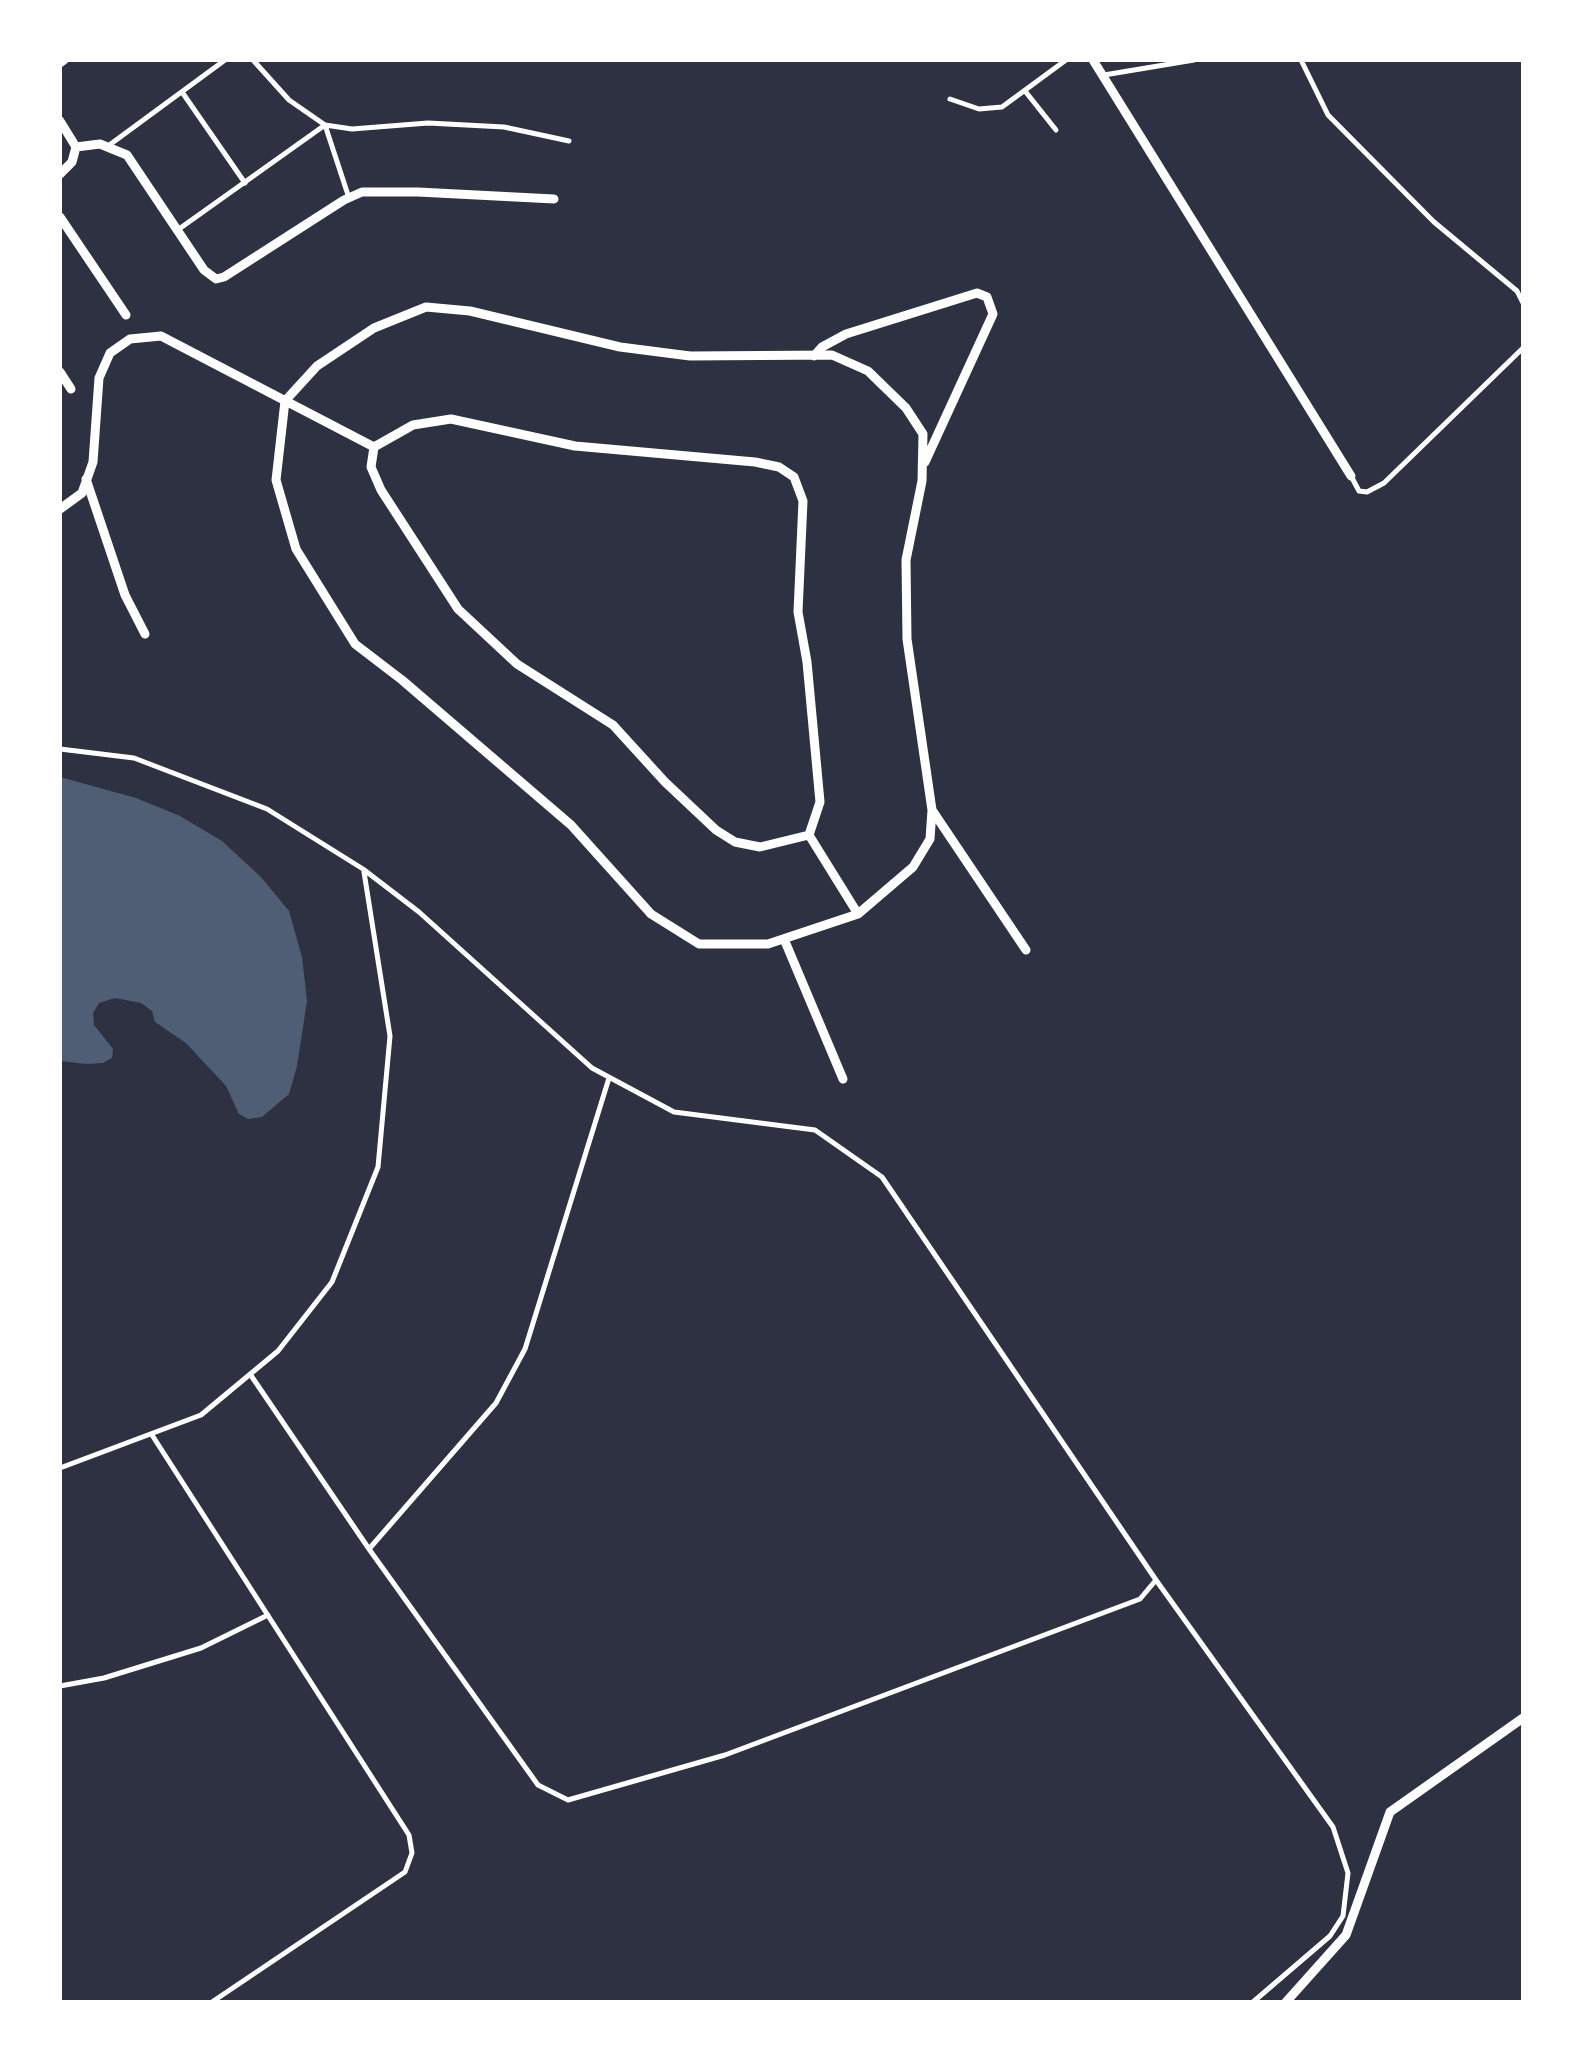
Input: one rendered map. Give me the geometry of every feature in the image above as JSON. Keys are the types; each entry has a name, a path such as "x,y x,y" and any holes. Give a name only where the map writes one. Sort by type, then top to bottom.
{"street":[{"path":"1093,60 1351,476"},
{"path":"60,121 76,147 72,162 60,174"},
{"path":"76,147 108,146 127,155 204,270 216,278 362,192 554,199"},
{"path":"60,217 126,315"},
{"path":"814,356 822,346 846,334 978,293 987,298 992,314 922,470"},
{"path":"426,307 470,311 620,347 690,356 832,355 868,372 906,408 922,434 922,470 906,560 906,639 932,810 930,839 913,868 858,914 768,944 699,944 651,914 571,826 402,680 354,644 296,549 276,480 285,401 317,366 374,328 426,307"},
{"path":"60,509 82,492 92,462 99,378 110,353 130,339 161,336 374,447"},
{"path":"60,372 72,388"},
{"path":"374,447 413,425 451,419 574,446 754,462 778,467 794,477 804,502 798,612 807,662 820,802 809,834"},
{"path":"374,447 372,467 380,490 432,571 458,609 518,664 613,724 666,782 716,830 735,842 760,847 809,834"},
{"path":"86,480 124,594 145,634"},
{"path":"932,810 1026,950"},
{"path":"809,834 858,914"},
{"path":"784,939 843,1079"},
{"path":"1286,2002 1346,1934 1390,1812 1523,1718"}],"lane":[{"path":"108,146 225,60"},
{"path":"253,60 289,100 325,125 352,129 428,123 504,127 568,141"},
{"path":"950,99 979,109 1002,107 1066,60"},
{"path":"1102,76 1194,60"},
{"path":"1302,60 1328,114 1434,222 1517,291 1523,303"},
{"path":"1025,91 1056,130"},
{"path":"182,92 245,183"},
{"path":"177,230 325,125"},
{"path":"325,125 349,198"},
{"path":"1351,476 1359,490 1367,492 1384,483 1523,348"},
{"path":"60,749 134,758 267,809 363,870 418,912 592,1068 674,1112 815,1130 882,1177 1156,1580 1333,1827 1348,1873 1343,1916 1330,1936 1253,2002"},
{"path":"60,1468 201,1416 278,1351 332,1282 378,1168 390,1036 363,870"},
{"path":"369,1549 496,1403 525,1349 610,1078"},
{"path":"250,1374 369,1549 538,1784 568,1800 726,1755 1140,1599 1156,1580"},
{"path":"152,1434 409,1835 412,1853 405,1872 212,2002"},
{"path":"60,1686 104,1678 202,1648 268,1615"}],"water":[{"path":"60,777 136,798 180,816 222,841 261,877 289,911 302,957 307,1001 289,1094 262,1117 248,1119 239,1114 226,1086 186,1043 155,1022 152,1011 141,1003 115,998 99,1003 93,1013 94,1025 113,1049 112,1058 87,1064 60,1061"}]}
